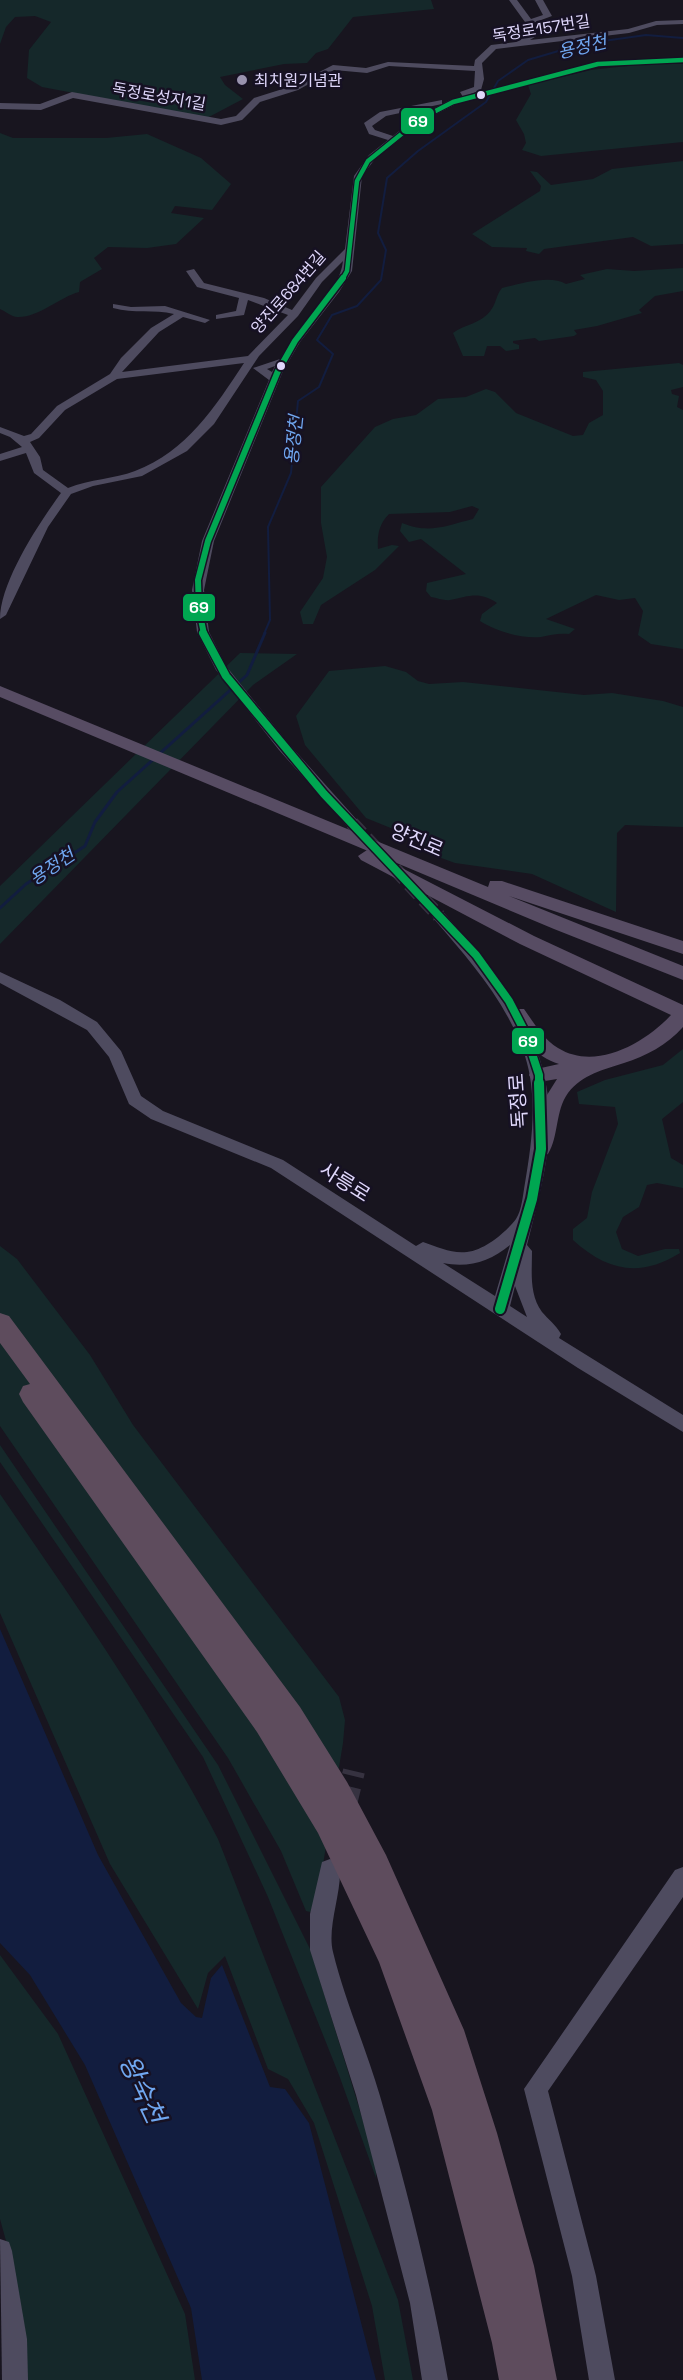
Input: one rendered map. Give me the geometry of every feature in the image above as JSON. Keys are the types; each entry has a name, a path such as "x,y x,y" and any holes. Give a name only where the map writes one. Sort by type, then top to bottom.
{"highway":[{"path":"0,1323 290,1717 336,1792 375,1866 447,2030 477,2123 516,2266 539,2380"},
{"path":"0,1351 268,1722 329,1822 393,1956 450,2110 517,2380"}],"main road":[{"name":"양진로","path":"0,691 184,771 683,973"},
{"name":"양진로","path":"0,702 117,743"},
{"name":"양진로","path":"333,832 612,957 683,983"},
{"path":"333,832 683,948"},
{"path":"333,832 527,940 683,1014 668,1033 651,1044 578,1073 556,1091 541,1149"},
{"path":"517,1014 538,1042 551,1054 567,1060 603,1062"},
{"path":"539,1075 603,1062"}],"street":[{"path":"513,0 530,22 534,34 517,45"},
{"path":"530,22 548,16 539,0"},
{"name":"독정로157번길","path":"372,132 367,127 369,122 383,114 433,104 480,86 477,69 481,57 490,49 629,31 656,23 683,22"},
{"path":"372,132 396,133 442,107 538,79 608,63 683,60"},
{"name":"독정로성지1길","path":"0,106 41,107 72,95 221,122 239,118 257,100 295,88 333,67 367,71 388,64 477,69"},
{"path":"352,823 252,708 214,656 203,632 198,590 203,556 278,370 301,332 341,283 357,182 361,170 378,152 420,119"},
{"path":"372,132 395,139"},
{"path":"372,132 381,142 378,152"},
{"name":"양진로684번길","path":"67,492 90,483 138,474 183,449 210,422 319,280 347,255"},
{"path":"190,270 200,285 267,302 294,314"},
{"path":"220,317 240,313 244,297"},
{"path":"117,306 127,310 157,308 205,320"},
{"path":"0,458 25,445 61,408 114,376 125,360 155,330 183,313"},
{"name":"양진로684번길","path":"114,376 252,365 278,370"},
{"path":"0,430 18,435 37,458 38,471 67,492 42,527 0,615"},
{"name":"독정로","path":"439,916 482,963 517,1014 539,1075 541,1149 538,1174 500,1309"},
{"name":"사릉로","path":"0,977 55,1004 92,1026 116,1054 135,1100 157,1115 276,1164 376,1226 584,1363 683,1424"},
{"path":"376,1226 444,1258 467,1260 493,1251 526,1220"},
{"path":"526,1220 522,1288 525,1300 537,1320 584,1363"},
{"path":"330,1870 321,1914 321,1950 368,2096 422,2303 435,2380"},
{"path":"602,2380 584,2276 536,2089 683,1878"},
{"path":"0,2251 14,2339 15,2380"}],"green space":[{"path":"0,0 431,0 434,9 353,17 328,49 316,53 307,63 284,64 220,77 225,85 243,99 207,118 42,87 27,78 29,50 51,22 35,16 15,17 6,27 0,44"},
{"path":"654,63 683,64 683,142 541,156 522,150 526,143 516,120 531,94 528,85 591,70"},
{"path":"0,133 13,138 106,138 147,134 201,158 231,184 212,210 175,206 171,213 204,218 176,244 147,248 108,247 94,258 102,269 80,282 79,292 41,311 15,317 0,309"},
{"path":"683,161 683,244 651,246 633,237 544,249 539,254 526,251 527,248 492,247 472,234 540,191 541,186 530,171 537,172 551,185 593,179 612,169"},
{"path":"683,268 683,291 655,296 639,310 642,313 574,330 577,334 574,336 539,341 535,338 513,341 519,345 519,349 506,351 500,346 487,346 484,356 463,356 453,333 487,315 493,308 502,288 543,280 566,284 585,279 580,275 607,269 634,271"},
{"path":"679,363 683,365 683,387 671,390 672,394 679,396 677,407 683,410 683,649 651,644 638,635 643,611 635,598 619,600 596,595 546,619 575,629 569,634 525,637 509,634 480,621 482,614 497,603 491,599 480,596 448,600 431,597 426,591 427,583 466,574 421,539 409,542 400,531 402,523 421,528 445,526 473,519 479,509 472,506 450,512 389,514 379,530 378,549 392,545 399,546 375,570 321,605 313,624 303,624 300,612 323,578 327,557 321,523 321,487 375,427 393,419 416,415 438,399 466,397 486,389 495,392 516,413 573,436 583,435 589,423 603,415 603,391 596,380 583,377 583,372"},
{"path":"240,653 297,654 253,685 0,944 0,886"},
{"path":"385,666 406,672 418,681 429,684 463,682 584,695 612,693 663,701 683,707 683,827 625,825 617,833 616,912 532,874 455,863 433,855 408,835 366,818 305,745 296,716 329,671"},
{"path":"683,1049 683,1102 662,1119 671,1158 683,1165 683,1188 657,1183 647,1185 639,1207 623,1217 616,1232 622,1249 638,1256 665,1249 679,1249 680,1253 651,1266 624,1268 598,1259 573,1240 573,1229 587,1218 592,1192 618,1124 615,1107 579,1104 577,1092 605,1080 663,1065"},
{"path":"0,1246 17,1259 90,1355 133,1425 339,1697 345,1720 343,1743 315,1913 306,1911 281,1851 228,1758 0,1426"},
{"path":"0,1445 218,1765 311,1951 376,2163 376,2178 339,2075 268,1897 203,1757 0,1462"},
{"path":"0,1494 142,1706 218,1839 398,2300 413,2380 385,2380 372,2306 314,2123 288,2079 268,2069 225,1956 208,1973 198,2009 110,1864 0,1613"},
{"path":"0,1955 58,2034 185,2314 195,2380 22,2380 8,2248 0,2219"}],"water":[{"name":"왕숙천","path":"0,1629 98,1855 181,2003 196,2017 202,2018 211,1978 222,1965 270,2087 285,2089 309,2123 376,2380 202,2380 191,2308 85,2065 30,1975 0,1943"}],"waterway":[{"name":"용정천","path":"264,634 270,620 268,527 291,473 298,401 319,387 333,354 317,340 332,315 357,306 381,280 386,250 378,233 387,178 418,151 486,102 498,81 528,60 582,44 646,35 683,38"},
{"name":"용정천","path":"0,908 26,884 85,846 95,822 117,792 247,675 265,633"}],"tunnel":[{"path":"352,823 439,916"},
{"path":"345,1808 354,1771"}],"transit line":[{"name":"69","path":"500,1309 532,1199 541,1149 539,1075 525,1032 509,1001 476,955 324,794 226,676 203,632 199,610 198,580 208,541 278,371 295,341 336,290 347,271 357,181 368,161 420,119 453,102 598,64 683,60"}],"place":[{"name":"최치원기념관","path":"242,80"}]}
